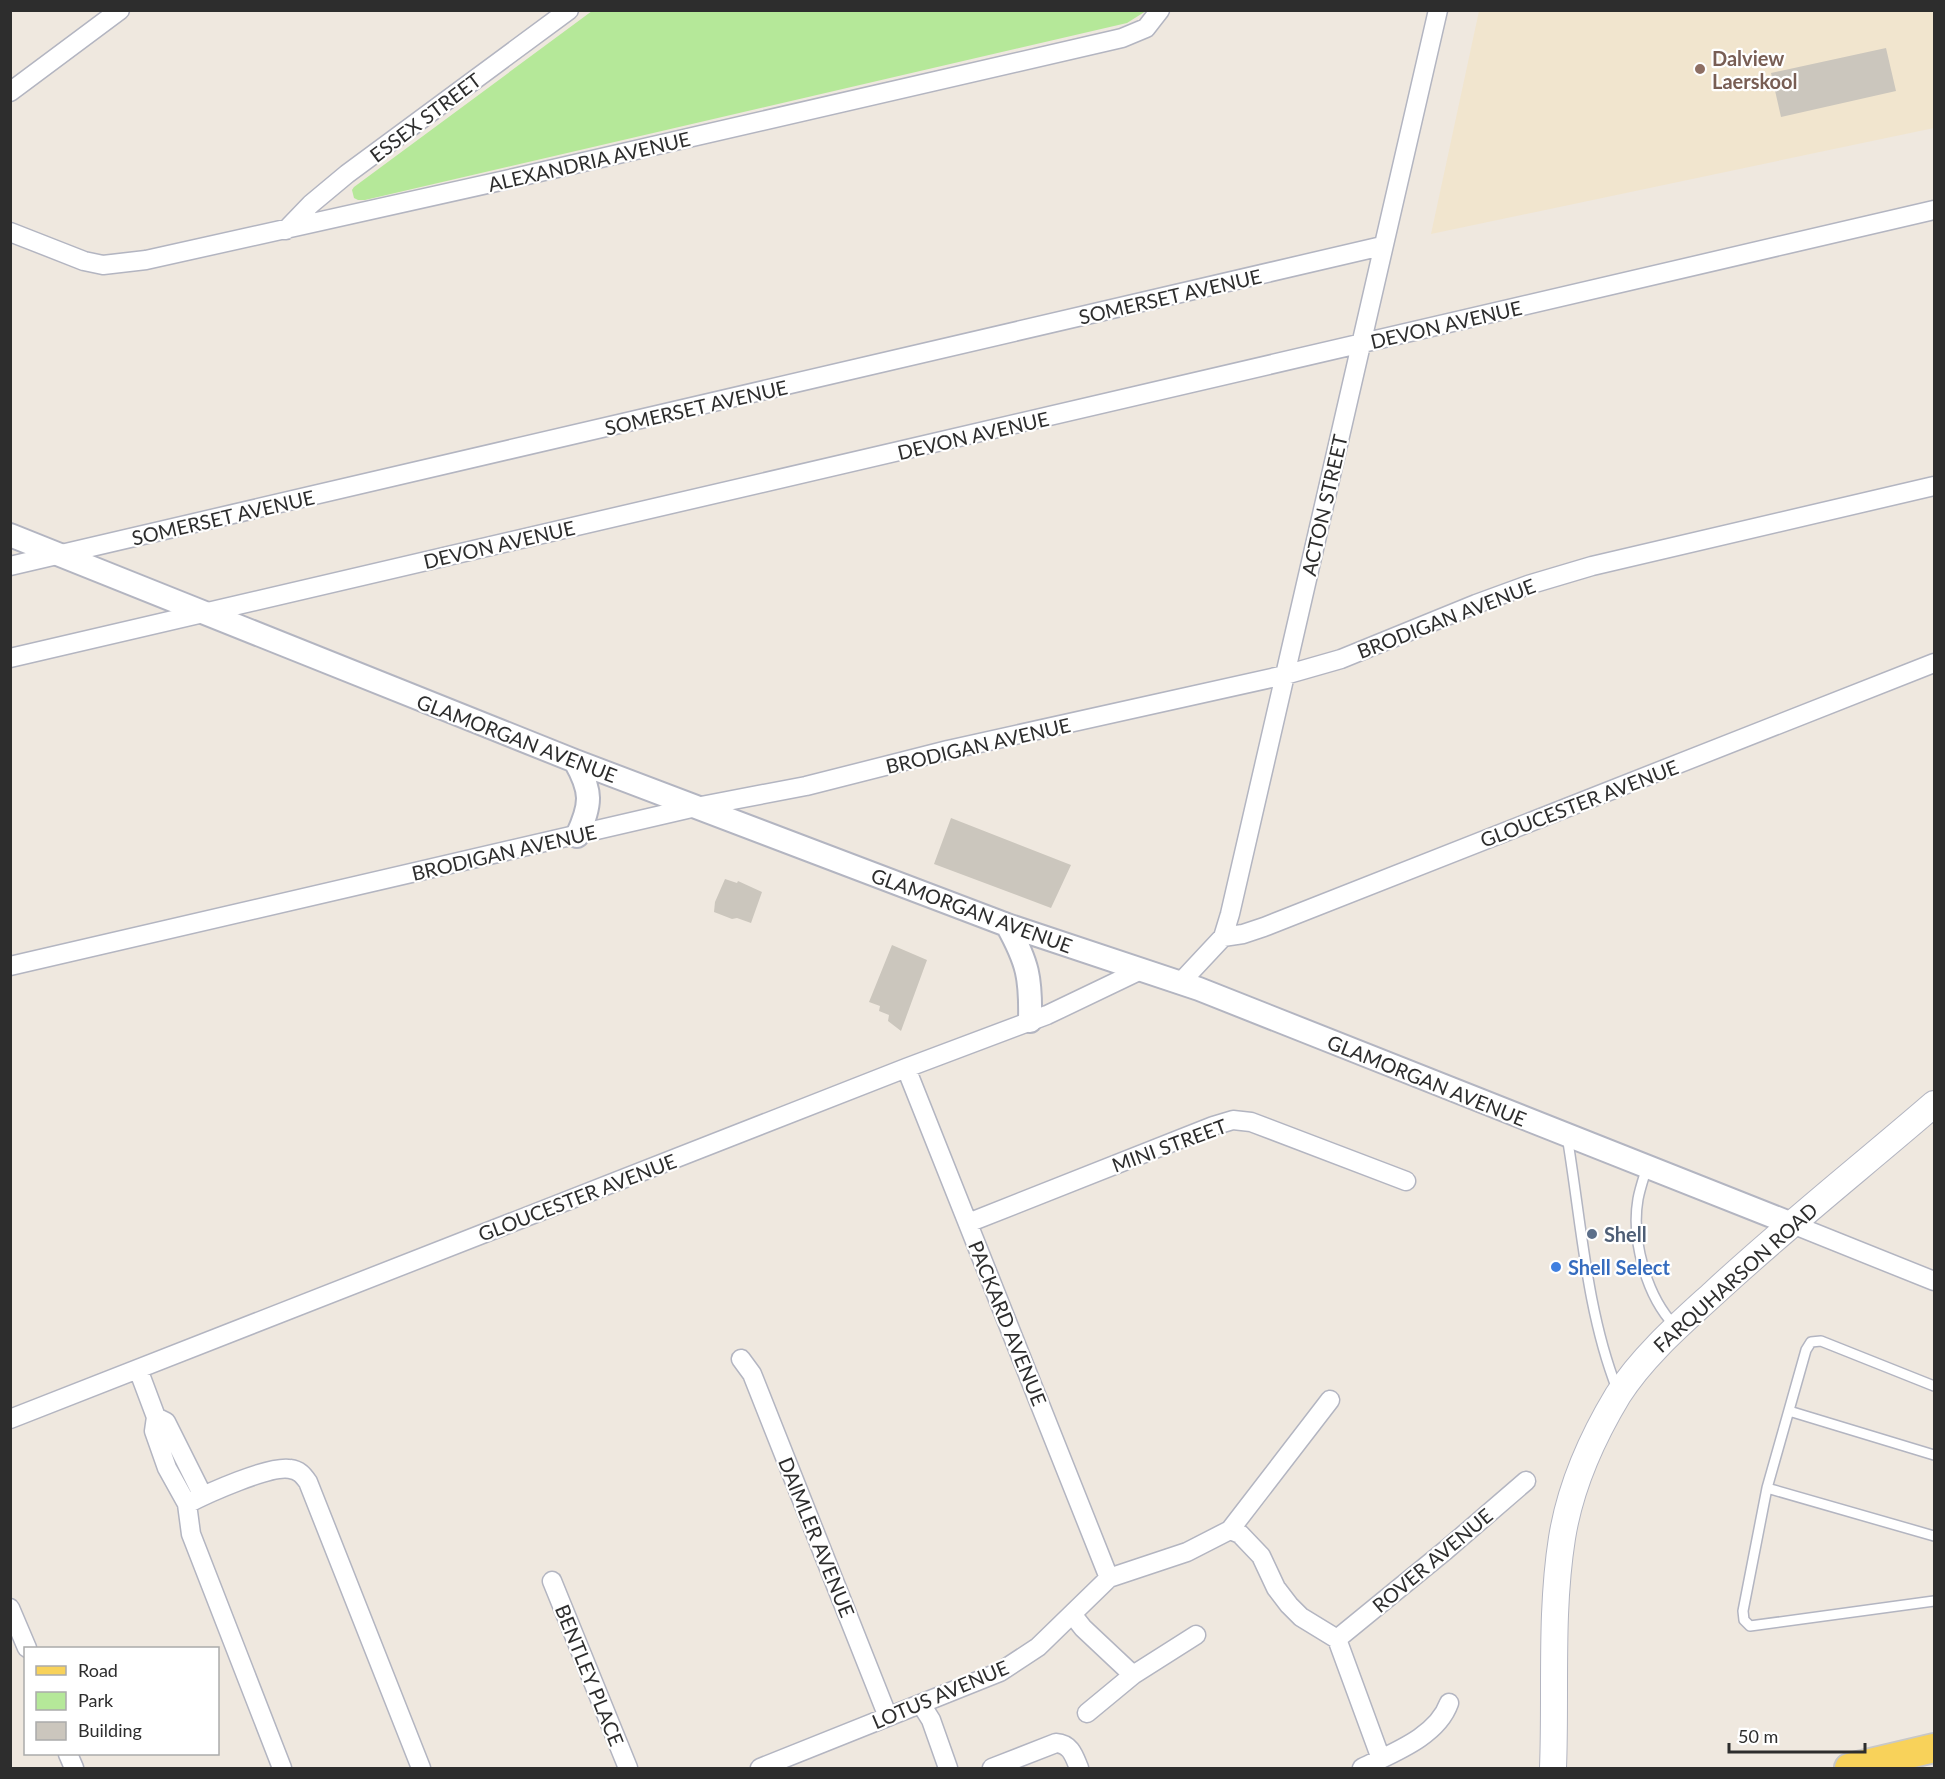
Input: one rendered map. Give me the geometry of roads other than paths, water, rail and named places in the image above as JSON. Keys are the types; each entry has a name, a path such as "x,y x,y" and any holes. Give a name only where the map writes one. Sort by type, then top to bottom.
{"main road":[{"name":"FARQUHARSON ROAD","path":"1553,1768 1557,1580 1562,1536 1574,1491 1590,1448 1619,1394 1651,1353 1676,1328 1792,1224 1935,1104"},
{"path":"1848,1768 1935,1748"}],"street":[{"path":"10,92 120,10"},
{"name":"ESSEX STREET","path":"286,230 311,204 348,174 569,10"},
{"name":"ALEXANDRIA AVENUE","path":"10,232 84,261 104,265 146,260 1122,38 1146,28 1160,10"},
{"name":"ACTON STREET","path":"1180,983 1223,937 1233,903 1438,10"},
{"name":"DEVON AVENUE","path":"10,658 1935,210"},
{"name":"SOMERSET AVENUE","path":"10,566 1382,246"},
{"name":"BRODIGAN AVENUE","path":"10,966 696,807 806,786 948,750 1285,675 1341,659 1476,604 1528,585 1592,566 1935,486"},
{"name":"GLAMORGAN AVENUE","path":"10,534 574,761 1006,925 1180,983 1935,1281"},
{"name":"GLOUCESTER AVENUE","path":"1223,937 1243,934 1264,927 1935,663"},
{"path":"574,761 584,778 589,803 577,836"},
{"path":"1006,925 1026,964 1030,989 1030,1022"},
{"name":"GLOUCESTER AVENUE","path":"10,1419 906,1068 1030,1022 1082,1000 1141,970"},
{"name":"PACKARD AVENUE","path":"906,1068 1109,1578"},
{"name":"MINI STREET","path":"968,1223 1233,1120 1251,1122 1406,1181"},
{"name":"DAIMLER AVENUE","path":"741,1359 752,1374 888,1717"},
{"path":"138,1369 156,1417 166,1422 166,1468 195,1500 191,1534 282,1768"},
{"path":"1330,1400 1230,1530 1245,1539 1261,1556 1276,1588 1289,1605 1301,1617 1337,1639 1381,1759"},
{"path":"195,1500 275,1469 289,1468 301,1472 308,1482 421,1768"},
{"name":"ROVER AVENUE","path":"1337,1639 1526,1481"},
{"name":"LOTUS AVENUE","path":"760,1768 1000,1672 1038,1647 1109,1578 1187,1552 1230,1530"},
{"name":"BENTLEY PLACE","path":"552,1581 628,1768"},
{"path":"10,1608 27,1647"},
{"path":"1072,1614 1083,1628 1133,1675"},
{"path":"1087,1713 1133,1675 1196,1635"},
{"path":"1362,1768 1430,1731 1445,1714 1449,1703"},
{"path":"921,1704 931,1720 948,1768"},
{"path":"992,1768 1056,1743 1070,1748 1079,1768"}],"lane":[{"path":"1567,1135 1602,1349 1619,1394"},
{"path":"1647,1167 1638,1200 1637,1222 1642,1262 1650,1290 1662,1311 1676,1328"},
{"path":"1935,1386 1821,1341 1811,1341 1806,1350 1767,1488 1743,1611 1744,1620 1750,1626 1935,1601"},
{"path":"1789,1411 1935,1455"},
{"path":"1767,1488 1935,1536"}],"place":[{"name":"Dalview Laerskool","path":"1700,69"},
{"name":"Shell","path":"1592,1234"},
{"name":"Shell Select","path":"1556,1267"}]}
